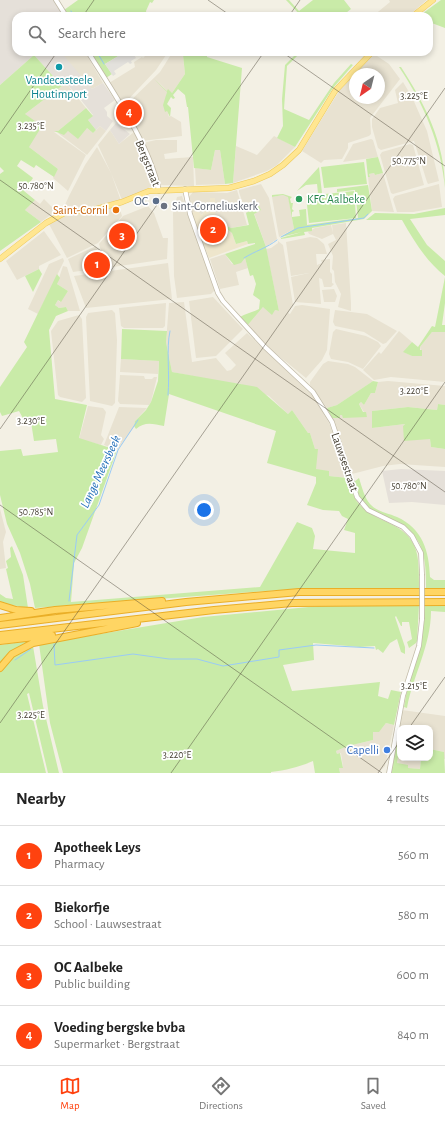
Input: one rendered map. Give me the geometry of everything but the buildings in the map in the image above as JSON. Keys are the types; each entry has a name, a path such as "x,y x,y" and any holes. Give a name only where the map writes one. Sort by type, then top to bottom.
{"highway":[{"path":"0,625 186,602 299,592 445,592"},
{"path":"0,618 55,610 177,600 186,602"},
{"path":"0,635 214,610 292,603 445,602"},
{"path":"0,605 16,610 55,610"},
{"path":"0,668 12,654 25,646 42,641 214,610"},
{"path":"0,641 97,630"}],"main road":[{"path":"418,12 433,0"},
{"path":"0,259 46,223 63,213 93,210 122,202 146,192 185,189 222,189 261,179 283,165 299,150 335,91 368,56"}],"street":[{"path":"56,0 64,12"},
{"name":"Bergstraat","path":"90,56 124,110 141,142 157,180 159,191"},
{"name":"Lauwsestraat","path":"185,189 190,214 218,292 223,301 265,348 313,392 332,422 357,497 368,510 403,527 412,536 421,553 422,618 419,646 403,696 389,773"}],"shaded area":[{"name":"Vandecasteele Houtimport","path":"0,0 54,0 61,12 12,12 12,56 33,56 0,85"},
{"path":"389,0 427,0 413,12 378,12 390,2"},
{"name":"Vandecasteele Houtimport","path":"35,56 64,56 92,89 103,83 115,100 104,108 107,112 107,116 113,121 106,131 100,126 96,130 88,120 93,115 66,83 62,86"},
{"path":"63,56 87,56 103,83 92,89"},
{"path":"118,56 135,56 136,58 131,61 132,63 130,64 128,62 114,71 116,74 113,76 105,64"},
{"path":"145,56 165,56 156,70 123,105 109,83 135,67 134,62 142,57 143,58"},
{"path":"170,56 183,56 185,74 172,93 167,91 156,79 167,92 165,103 169,117 171,116 181,122 182,136 142,141 124,107 160,72"},
{"path":"372,56 377,56 389,64 400,79 385,98 385,68 360,68"},
{"path":"349,80 349,104 381,104 370,118 371,134 348,143 348,148 342,159 324,160 321,163 302,151 341,88"},
{"path":"403,82 412,97 427,131 439,181 428,184 414,141 381,150 378,148 372,127 372,119 380,108 398,103 395,90"},
{"path":"66,83 86,108 58,131 54,132 86,155 68,191 53,178 58,169 29,147 25,114"},
{"path":"116,123 130,134 119,144 110,130"},
{"path":"100,126 106,131 87,155 58,133 87,128 93,133"},
{"path":"110,130 119,144 134,132 155,181 155,185 122,200 98,145"},
{"path":"274,136 295,147 277,165 267,171 233,183 236,146 257,155"},
{"path":"371,139 373,140 378,157 343,162 353,144"},
{"path":"156,140 177,140 177,152 164,154 165,159 193,157 194,186 160,185 143,143"},
{"path":"410,144 413,145 424,185 393,194 391,193 380,155 382,152"},
{"path":"97,147 111,173 121,201 96,208 66,210 64,207 69,196 85,165"},
{"path":"215,150 220,150 225,184 196,185 195,168 211,170"},
{"path":"374,173 375,175 383,173 394,212 372,211 368,177 370,177 369,174"},
{"path":"261,184 269,198 277,239 266,247 254,213 261,210 259,207 246,213 239,192 239,190"},
{"path":"439,184 442,207 413,212 397,212 393,199 395,196"},
{"path":"237,190 247,225 231,228 215,221 215,198 208,203 202,215 197,211 191,213 189,197 193,192 227,193"},
{"path":"283,195 288,196 294,229 279,237 272,197"},
{"path":"182,196 215,290 211,294 177,298 174,276 173,213 177,197"},
{"path":"210,198 215,198 215,221 222,221 222,225 227,225 226,228 232,233 236,244 247,241 248,244 209,258 191,213 197,211 202,215 208,203 210,203"},
{"path":"44,199 56,211 41,222 25,210 35,200 40,204"},
{"path":"119,206 122,216 98,243 67,258 49,224 62,216 97,212"},
{"path":"148,206 154,213 163,238 168,238 167,259 106,268 99,244 123,216"},
{"path":"346,223 351,311 338,307 341,294 335,282 334,271 332,269 333,256 328,244 336,240 333,234 322,239 309,234 308,232 315,228 331,225 333,233 332,225"},
{"path":"44,231 61,255 39,266 39,269 17,280 6,261"},
{"path":"310,237 317,238 324,244 327,254 316,254 317,265 322,263 321,260 330,259 330,272 332,274 332,283 334,284 331,287 324,287 322,279 319,278 321,304 295,302 291,277 309,273 291,276 286,242"},
{"path":"278,241 283,245 293,305 288,313 290,314 295,306 302,305 330,309 327,350 322,360 306,378 264,344 247,326 263,307 279,311 266,249 271,248 278,243"},
{"path":"96,246 101,268 73,272 68,259"},
{"path":"225,254 232,264 245,258 248,268 236,272 239,285 220,289 210,259"},
{"path":"63,258 64,261 38,314 28,309 49,264"},
{"path":"168,263 172,299 86,308 74,276"},
{"path":"63,266 67,267 80,311 68,311 66,307 59,308 55,305 58,300 60,302 68,291 57,284"},
{"path":"334,289 337,296 335,302 324,302 322,290"},
{"path":"213,297 243,329 216,356 196,358 189,301"},
{"path":"184,302 192,362 216,358 227,371 231,370 236,365 225,353 247,333 314,397 330,425 348,478 329,476 316,469 315,449 310,433 308,433 292,410 288,414 269,396 238,383 233,384 172,372 166,342 169,303"},
{"path":"166,303 165,326 163,328 124,328 121,326 119,308"},
{"path":"112,310 115,313 117,340 115,403 112,406 90,401 86,317 88,313"},
{"path":"335,310 367,314 397,331 386,343 383,344 364,332 335,326 333,322"},
{"path":"79,315 82,319 86,398 82,402 60,397 58,395 51,331 58,321"},
{"path":"336,329 366,336 378,342 381,346 363,369 348,362 331,359 329,354 333,332"},
{"path":"399,331 412,342 404,352 412,356 422,356 420,347 432,332 445,332 445,382 391,377 374,380 363,370 379,352 381,354"},
{"path":"121,359 159,361 158,374 120,372"},
{"path":"328,361 348,364 355,367 373,381 337,405 327,408 310,385 310,382 323,364"},
{"path":"120,375 144,376 145,379 157,377 149,405 120,404 118,401"},
{"path":"388,381 445,386 445,405 438,404 437,410 408,407 372,411 372,428 405,424 403,426 430,439 431,447 445,449 445,467 400,464 383,466 352,474 332,418 340,418 340,415 367,417 359,404 361,402 364,405 371,393 375,393 378,382"},
{"path":"88,406 103,408 106,412 101,435 104,439 101,445 79,439"},
{"path":"119,407 147,408 135,421 134,427 117,450 104,445"},
{"path":"401,469 445,471 445,505 412,502 389,503 382,471"},
{"path":"0,509 6,532 3,542 6,568 0,569"},
{"path":"402,710 445,716 445,759 443,759 444,752 433,750 433,725 399,725"},
{"path":"386,723 394,725 385,766 378,773 340,773 339,768 343,767 341,753 337,754 336,751 348,746 373,740 373,732 382,728"},
{"path":"397,761 421,761 420,769 407,768 397,763"}],"green space":[{"path":"78,0 154,0 152,3 150,2 146,12 65,12 64,10"},
{"path":"286,0 289,0 299,11 313,0 344,0 351,9 347,12 297,12"},
{"path":"441,0 445,0 445,28 433,24 433,12 424,12"},
{"path":"33,56 35,56 62,86 25,114 42,126 29,147 58,169 54,177 36,165 34,168 21,160 17,166 33,178 24,191 35,200 25,210 41,222 0,251 0,174 4,171 0,167 0,85"},
{"path":"93,56 118,56 105,64 112,74 106,78"},
{"path":"183,56 207,56 242,68 233,183 225,184 220,150 215,150 211,170 194,168 188,107 185,95 178,89 173,95 175,98 173,99 171,97 167,104 171,108 170,117 167,111 165,112 163,105 167,92 154,79 167,91 168,89 172,93 185,74"},
{"path":"294,56 297,56 287,66 284,109 309,120 334,83 351,64 353,65 333,88 295,147 277,138 283,126 282,99 285,65"},
{"path":"399,67 401,67 410,81 432,124 442,155 445,188 440,156 430,125 416,95"},
{"path":"86,108 93,116 88,120 96,130 93,133 87,128 78,139 68,131 64,135 54,131 58,131"},
{"path":"378,157 383,173 375,175 374,173 369,174 370,177 368,177 366,159"},
{"path":"364,162 367,184 324,188 321,167"},
{"path":"319,167 322,193 318,193 317,184 306,185 297,191"},
{"path":"368,185 372,211 364,219 312,228 312,231 304,232 305,235 281,239 302,232 281,237 294,229 288,197 283,195 272,197 272,195 283,194 292,197 290,199 291,203 293,203 292,209 294,211 292,212 292,217 300,216 299,210 306,209 307,225 358,218 355,190 337,192 337,189"},
{"path":"354,191 356,218 309,223 306,196"},
{"path":"259,206 261,210 254,214 266,247 279,311 275,310 272,315 263,307 247,326 240,317 259,309 260,300 253,295 256,284 253,275 250,276 245,258 241,263 234,265 225,254 255,243 248,244 247,241 236,244 232,233 226,228 227,226 231,228 249,225 246,213"},
{"path":"445,208 445,215 410,219 427,245 445,261 445,276 426,257 402,220 366,220 375,213 414,214"},
{"path":"39,269 42,274 33,292 25,276"},
{"path":"57,274 60,278 57,284 68,291 61,302 58,300 55,305 59,308 66,307 68,311 56,316 49,330 55,399 87,405 79,438 117,450 82,548 74,563 71,602 260,587 297,522 312,528 315,536 313,549 355,553 355,533 344,530 348,519 342,516 339,511 323,510 307,505 316,483 316,477 267,463 276,431 169,394 164,426 146,424 139,426 136,429 134,426 135,421 146,410 151,402 158,381 159,361 121,359 122,329 167,331 166,342 172,372 257,387 288,414 292,410 308,433 310,433 315,449 318,449 316,469 329,471 329,476 348,478 355,499 365,510 398,528 412,541 418,557 419,588 281,590 35,608 30,584 20,553 7,524 0,495 0,451 21,449 23,456 58,452 56,439 34,441 31,422 25,422 19,411 2,416 0,412 0,387 27,347 24,342"},
{"path":"445,277 445,303 442,325 445,325 445,332 432,332 420,347 420,350 422,350 422,356 412,356 403,352 412,342 418,347 432,326 435,327"},
{"path":"373,381 378,382 375,393 371,393 364,405 361,402 359,404 363,412 366,412 367,417 343,418 342,415 340,415 340,418 332,418 327,408 337,405"},
{"path":"438,404 445,405 445,449 431,447 430,439 404,441 403,426 405,424 372,428 372,411 408,407 437,410"},
{"path":"359,478 363,492 373,507 406,522 419,534 426,550 430,577 434,580 445,580 445,588 426,588 425,562 420,544 407,530 382,517 366,506 357,492 354,482"},
{"path":"12,546 23,575 28,608 0,603 0,594 6,598 13,599 6,569 8,568 6,561 11,557 10,548"},
{"path":"419,605 417,641 409,648 407,642 412,639 409,622 402,622 401,626 396,616 395,617 405,647 405,654 401,652 397,639 390,643 383,653 378,649 376,650 375,646 360,647 313,643 314,660 283,665 292,691 380,682 378,696 388,699 391,690 401,692 394,725 386,723 379,732 373,732 373,740 348,746 336,751 337,754 340,753 343,768 339,768 340,773 315,773 313,761 298,767 271,773 63,773 50,723 39,644 203,617 319,606"},
{"path":"425,605 445,606 445,612 431,611 428,636 407,708 404,707 408,685 421,647"},
{"path":"30,642 0,665 0,645"},
{"path":"33,646 43,706 59,773 48,773 29,693 27,694 46,773 0,773 0,672 13,657"},
{"path":"396,745 397,763 408,765 408,768 420,769 421,761 433,761 433,750 444,752 445,773 391,773"}],"waterway":[{"path":"99,56 104,64"},
{"name":"Lange Meersbeek","path":"281,237 298,228 364,218 368,214"},
{"name":"Lange Meersbeek","path":"244,258 277,240"},
{"name":"Lange Meersbeek","path":"168,395 168,345 170,331"},
{"name":"Lange Meersbeek","path":"69,601 77,535 99,505 118,450 138,420"},
{"path":"54,644 55,665 133,654 169,659 197,659 223,666 279,657 279,650 316,645 374,648"},
{"name":"Lange Meersbeek","path":"15,660 31,649"}],"place":[{"name":"Vandecasteele Houtimport","path":"59,67"},
{"name":"Voeding bergske bvba","path":"129,113"},
{"name":"KFC Aalbeke","path":"299,199"},
{"name":"OC","path":"156,201"},
{"name":"Sint-Corneliuskerk","path":"164,206"},
{"name":"Saint-Cornil","path":"116,210"},
{"name":"Biekorfje","path":"213,230"},
{"name":"OC Aalbeke","path":"122,236"},
{"name":"Apotheek Leys","path":"97,265"},
{"name":"Capelli","path":"387,750"}]}
